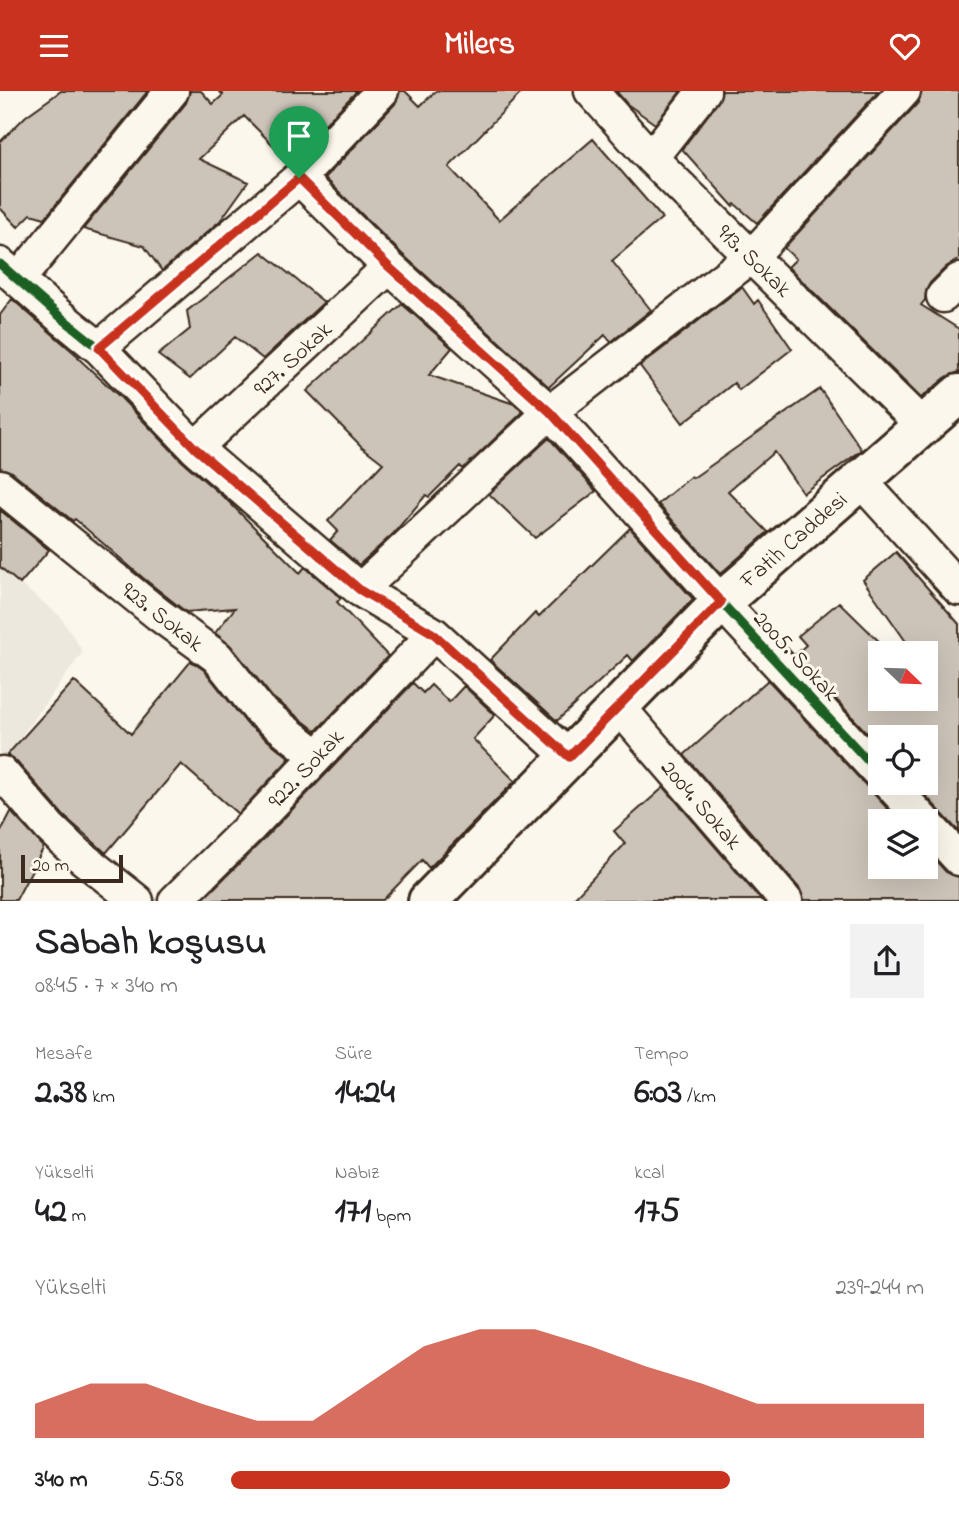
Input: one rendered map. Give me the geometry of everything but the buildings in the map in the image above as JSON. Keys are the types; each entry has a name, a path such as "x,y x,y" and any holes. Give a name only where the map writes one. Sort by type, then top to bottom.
{"main road":[{"name":"Fatih Caddesi","path":"428,901 721,602 959,394"}],"street":[{"path":"172,91 9,272 99,348 195,448 360,590 434,634 569,757"},
{"path":"99,348 299,178 382,91"},
{"name":"913. Sokak","path":"591,91 651,158 923,426"},
{"path":"651,158 704,91"},
{"path":"360,590 550,412 752,256 904,91"},
{"name":"2005. Sokak","path":"299,178 389,267 550,412 868,761"},
{"name":"927. Sokak","path":"195,448 389,267"},
{"path":"860,481 959,589"},
{"name":"923. Sokak","path":"0,486 158,614 217,657 259,711 316,755"},
{"name":"922. Sokak","path":"175,901 251,826 434,634"},
{"name":"2004. Sokak","path":"619,706 786,901"},
{"path":"2,773 75,852 137,901"},
{"path":"900,795 913,809"},
{"path":"938,836 959,859"}],"shaded area":[{"path":"0,568 60,616 83,652 0,765"}],"cycle path":[{"path":"299,178 389,267 550,412 868,761"},
{"path":"0,264 99,348 195,448 360,590 434,634 569,757"}],"route":[{"path":"299,178 389,267 550,412 721,602 569,757 434,634 360,590 195,448 99,348 299,178"}]}
